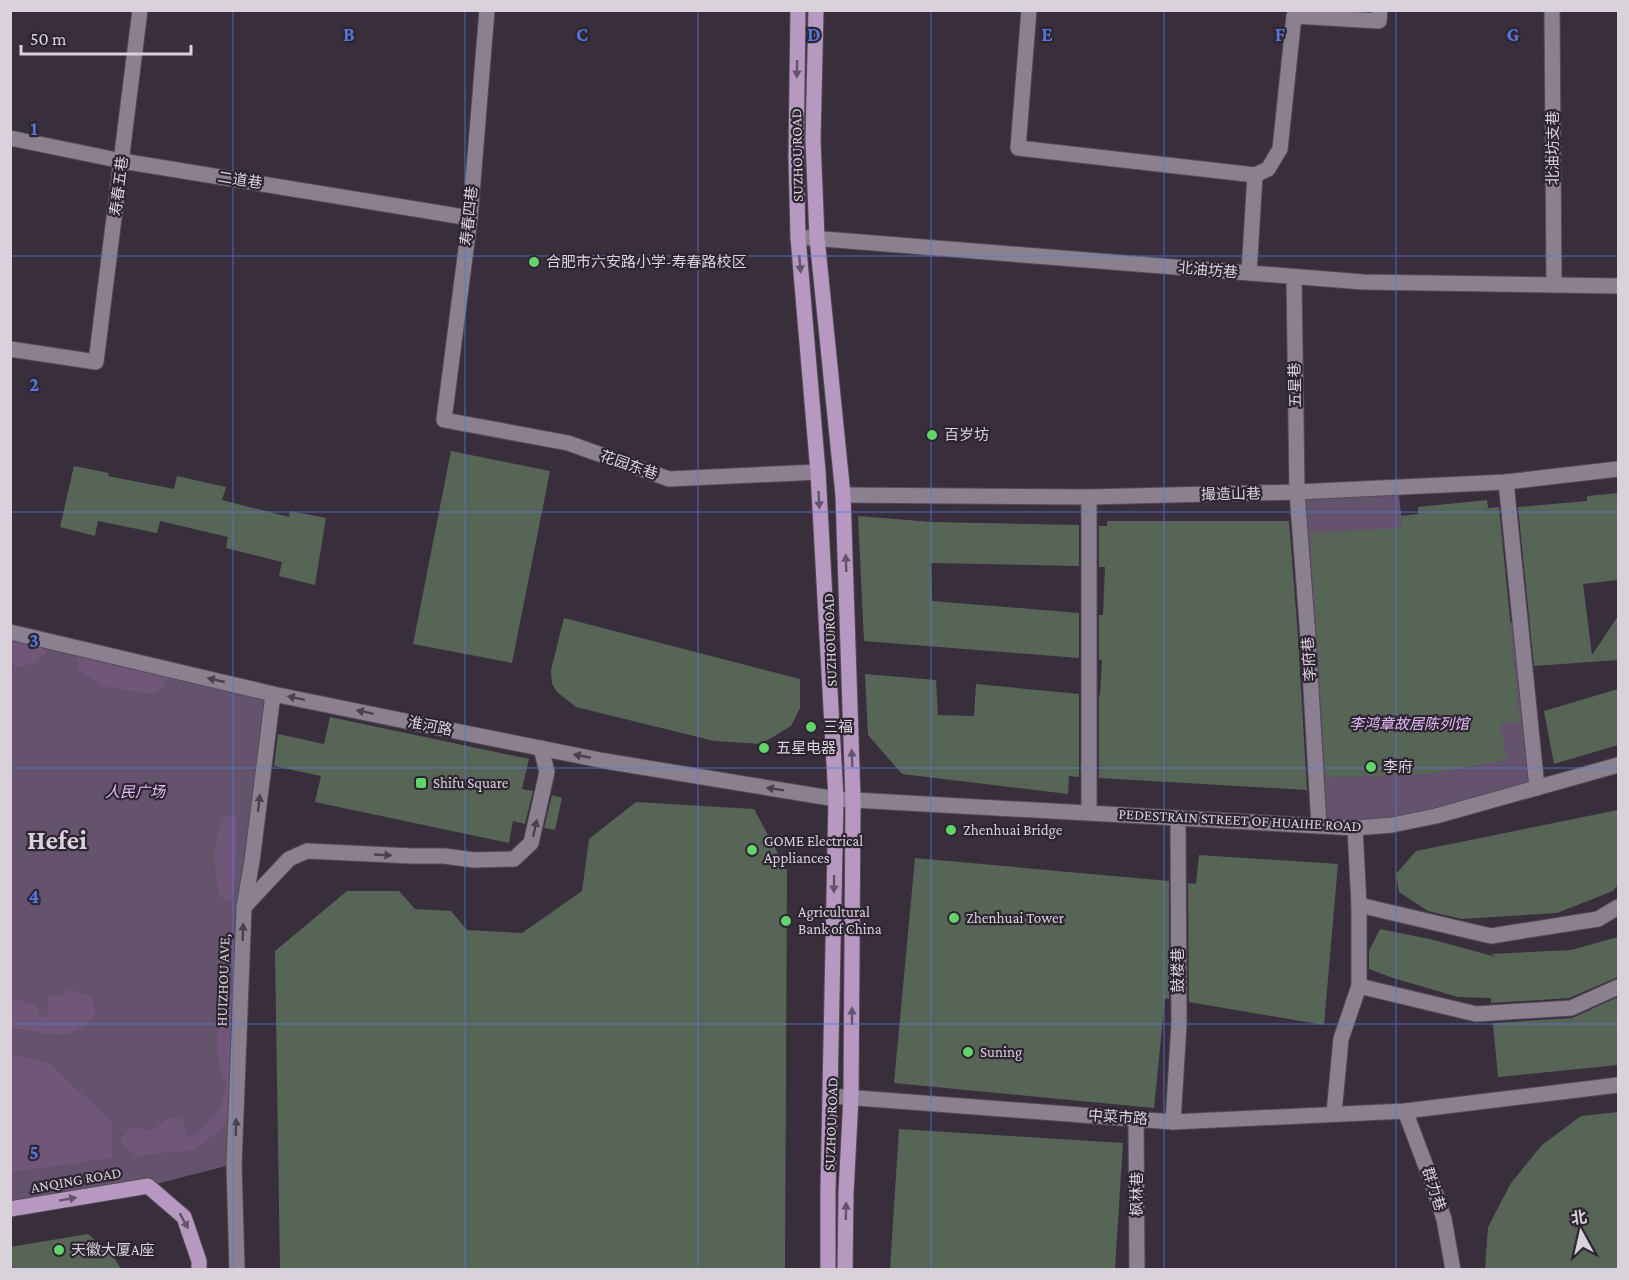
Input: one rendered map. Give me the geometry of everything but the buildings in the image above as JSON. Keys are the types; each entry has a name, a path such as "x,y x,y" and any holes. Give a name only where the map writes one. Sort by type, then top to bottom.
{"main road":[{"name":"SUZHOU ROAD","path":"798,10 796,157 798,237 818,472 836,799 828,1269"},
{"name":"SUZHOU ROAD","path":"816,10 813,140 817,238 843,495 853,799 851,1097 845,1269"},
{"name":"ANQING ROAD","path":"10,1209 148,1186 184,1217 199,1261 199,1269"}],"street":[{"name":"寿春五巷","path":"10,348 96,362 140,10"},
{"name":"寿春四巷","path":"444,420 470,218 488,10"},
{"path":"1029,10 1018,148 1255,175 1268,169 1280,150 1294,15 1379,21 1380,10"},
{"name":"北油坊支巷","path":"1552,10 1554,285"},
{"name":"二道巷","path":"10,138 122,161 470,218"},
{"path":"1249,273 1255,175"},
{"name":"北油坊巷","path":"798,237 1363,282 1618,286"},
{"name":"五星巷","path":"1294,277 1296,492"},
{"name":"花园东巷","path":"444,420 568,443 669,479 818,472"},
{"name":"撮造山巷","path":"843,495 1089,497 1296,492 1506,482 1618,469"},
{"path":"1506,482 1537,788"},
{"name":"李府巷","path":"1296,492 1308,637 1319,826"},
{"path":"1089,497 1089,812"},
{"name":"淮河路","path":"10,632 273,693 605,761 836,799 853,799"},
{"name":"HUIZHOU AVE,","path":"237,1269 234,1164 244,907 273,693"},
{"path":"244,907 289,859 307,851 444,856 474,860 514,859 531,843 547,772 541,748"},
{"name":"PEDESTRAIN STREET OF HUAIHE ROAD","path":"853,799 1355,828 1392,825 1436,816 1618,765"},
{"name":"鼓楼巷","path":"1173,1122 1179,1024 1178,818"},
{"path":"1334,1113 1341,1040 1359,986 1359,905 1355,828"},
{"path":"1359,905 1491,936 1598,919 1618,907"},
{"path":"1359,986 1476,1014 1571,1008 1618,987"},
{"name":"中菜市路","path":"831,1096 1173,1122 1405,1111 1618,1085"},
{"name":"群力巷","path":"1405,1111 1440,1209 1453,1269"},
{"name":"枫林巷","path":"1136,1119 1137,1269"}],"green space":[{"name":"李鸿章故居陈列馆","path":"1398,487 1414,630 1520,622 1537,788 1436,815 1319,826 1297,492"},
{"name":"人民广场","path":"11,632 273,694 252,861 234,1164 148,1186 11,1209"}],"shaded area":[{"path":"10,641 41,644 47,653 36,663 15,668 11,657"},
{"path":"93,655 170,674 163,688 151,694 101,686 79,670 77,656"},
{"path":"235,814 237,819 235,888 230,902 220,897 216,877 215,845 225,817"},
{"path":"227,984 236,1001 233,1112 219,1132 193,1150 136,1156 120,1141 131,1127 152,1131 165,1120 177,1117 184,1121 187,1136 196,1135 220,1107 226,1088 217,1055 217,995"},
{"path":"68,989 92,997 95,1015 77,1031 62,1035 11,1028 11,993 13,998 36,1005 40,1018 49,1012 48,997 65,995"},
{"path":"10,1054 49,1063 112,1122 113,1158 11,1172"}],"place":[{"name":"合肥市六安路小学-寿春路校区","path":"534,262"},
{"name":"百岁坊","path":"932,435"},
{"name":"三福","path":"811,727"},
{"name":"五星电器","path":"764,748"},
{"name":"李府","path":"1371,767"},
{"name":"Shifu Square","path":"421,783"},
{"name":"Zhenhuai Bridge","path":"951,830"},
{"name":"GOME Electrical Appliances","path":"752,850"},
{"name":"Zhenhuai Tower","path":"954,918"},
{"name":"Agricultural Bank of China","path":"786,921"},
{"name":"Suning","path":"968,1052"},
{"name":"天徽大厦A座","path":"59,1250"}],"district":[{"name":"Hefei","path":"57,840"}]}
